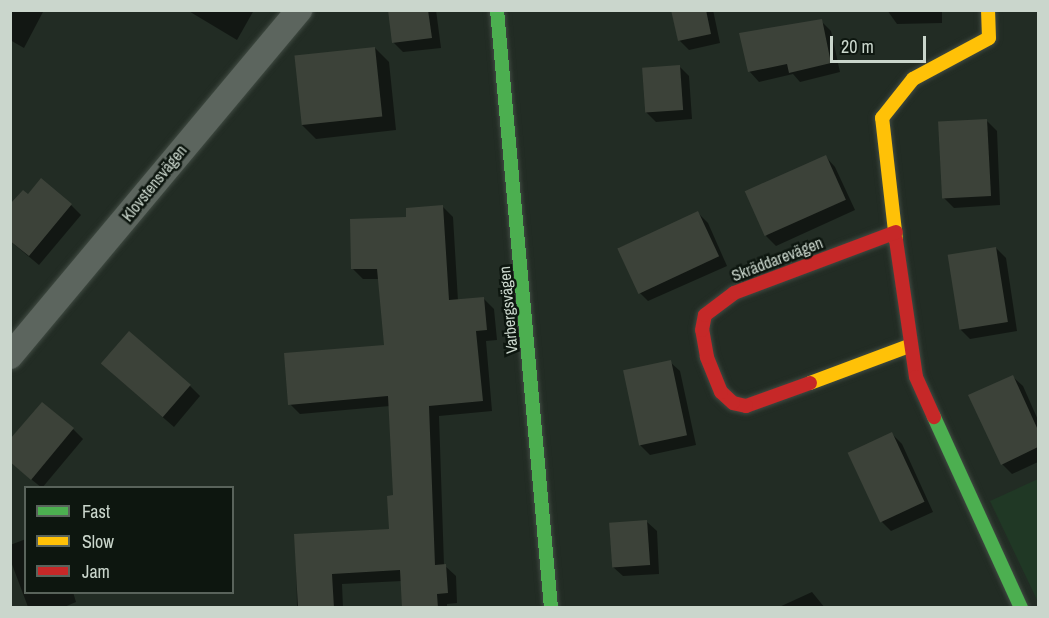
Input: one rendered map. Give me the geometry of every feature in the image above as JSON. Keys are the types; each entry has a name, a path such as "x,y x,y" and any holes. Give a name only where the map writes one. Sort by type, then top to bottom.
{"street":[{"name":"Klovstensvägen","path":"10,356 299,10"},
{"name":"Varbergsvägen","path":"497,10 551,608"},
{"path":"988,10 989,38 913,79 882,118 909,346 928,406 1021,608"},
{"name":"Skräddarevägen","path":"896,232 734,293 705,315 702,330 707,357 722,392 733,403 746,405 909,346"}],"shaded area":[{"path":"1038,479 1038,602 990,501"}],"building":[{"path":"388,10 428,10 432,38 392,43"},
{"path":"671,10 706,10 711,34 678,41"},
{"path":"822,19 831,63 789,73 787,64 748,72 739,33"},
{"path":"375,47 382,117 302,125 294,55"},
{"path":"680,65 683,110 645,113 642,68"},
{"path":"987,119 991,196 942,198 938,122"},
{"path":"826,155 846,200 765,236 745,191"},
{"path":"41,178 72,204 29,256 10,241 10,204 23,190 28,194"},
{"path":"443,205 449,300 484,297 487,330 476,331 483,401 429,406 435,565 446,564 448,593 437,594 438,608 402,608 400,570 332,574 334,608 298,608 294,534 389,529 387,496 393,495 388,396 288,405 284,353 384,345 377,269 351,269 350,219 406,217 406,208"},
{"path":"698,211 719,256 638,294 617,249"},
{"path":"996,247 1008,322 959,330 948,255"},
{"path":"129,331 191,385 163,417 101,363"},
{"path":"671,360 687,435 639,446 623,370"},
{"path":"1013,375 1038,430 1038,447 1001,465 968,395"},
{"path":"42,402 74,428 31,480 10,462 10,439"},
{"path":"892,432 925,502 880,522 848,453"},
{"path":"647,520 650,565 612,568 609,523"}],"traffic: fast":[{"path":"497,10 551,608"},
{"path":"934,417 1021,608"}],"traffic: slow":[{"path":"896,240 882,118 913,79 989,38 988,10"},
{"path":"810,383 909,346"}],"traffic: jam":[{"path":"810,383 746,406 733,403 721,392 707,357 702,330 705,315 734,293 896,232"},
{"path":"896,240 916,377 934,417"}]}
